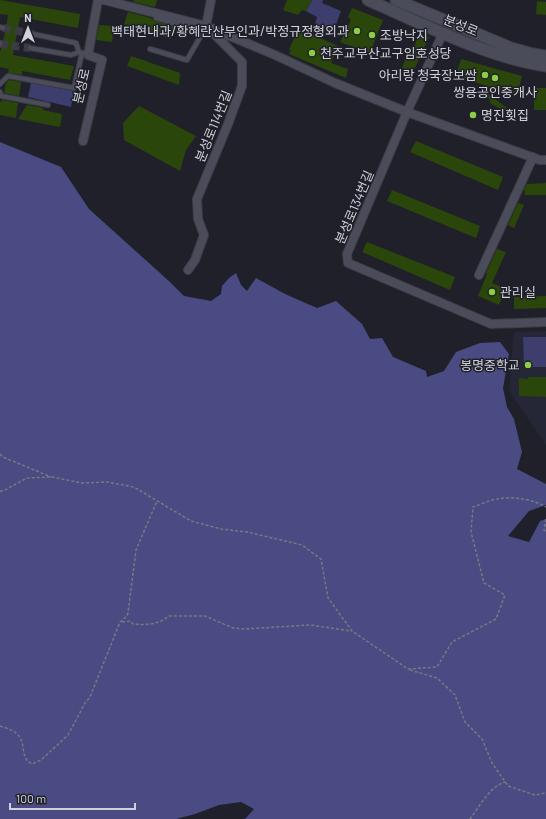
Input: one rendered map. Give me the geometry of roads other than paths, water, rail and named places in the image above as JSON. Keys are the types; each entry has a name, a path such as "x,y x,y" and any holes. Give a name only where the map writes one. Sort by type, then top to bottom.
{"main road":[{"name":"분성로","path":"368,0 443,33 513,60 546,66"},
{"name":"분성로","path":"396,0 511,48 546,56"}],"street":[{"name":"분성로","path":"83,141 102,60 83,53 98,0"},
{"path":"104,0 205,29 275,54 335,83 407,112 540,160 546,160"},
{"path":"205,29 211,0"},
{"name":"분성로114번길","path":"188,270 195,260 204,235 198,219 196,199 228,124 242,86 242,62 205,29"},
{"name":"분성로134번길","path":"443,33 407,112 347,254 348,263 491,324 546,322"},
{"path":"479,275 533,157"}],"lane":[{"path":"150,49 186,60 205,29 156,18"},
{"path":"0,84 8,76 74,88 83,53 76,43 33,34"},
{"path":"30,48 72,55 83,53"},
{"path":"0,92 1,96 48,105"}],"tunnel":[{"path":"3,28 33,34"},
{"path":"0,44 30,48"}],"place":[{"name":"백태현내과/황혜란산부인과/박정규정형외과","path":"357,31"},
{"name":"조방낙지","path":"372,35"},
{"name":"천주교부산교구임호성당","path":"312,53"},
{"name":"아리랑 청국장보쌈","path":"485,75"},
{"name":"쌍용공인중개사","path":"495,78"},
{"name":"명진횟집","path":"473,115"},
{"name":"관리실","path":"492,292"},
{"name":"봉명중학교","path":"528,365"}]}
